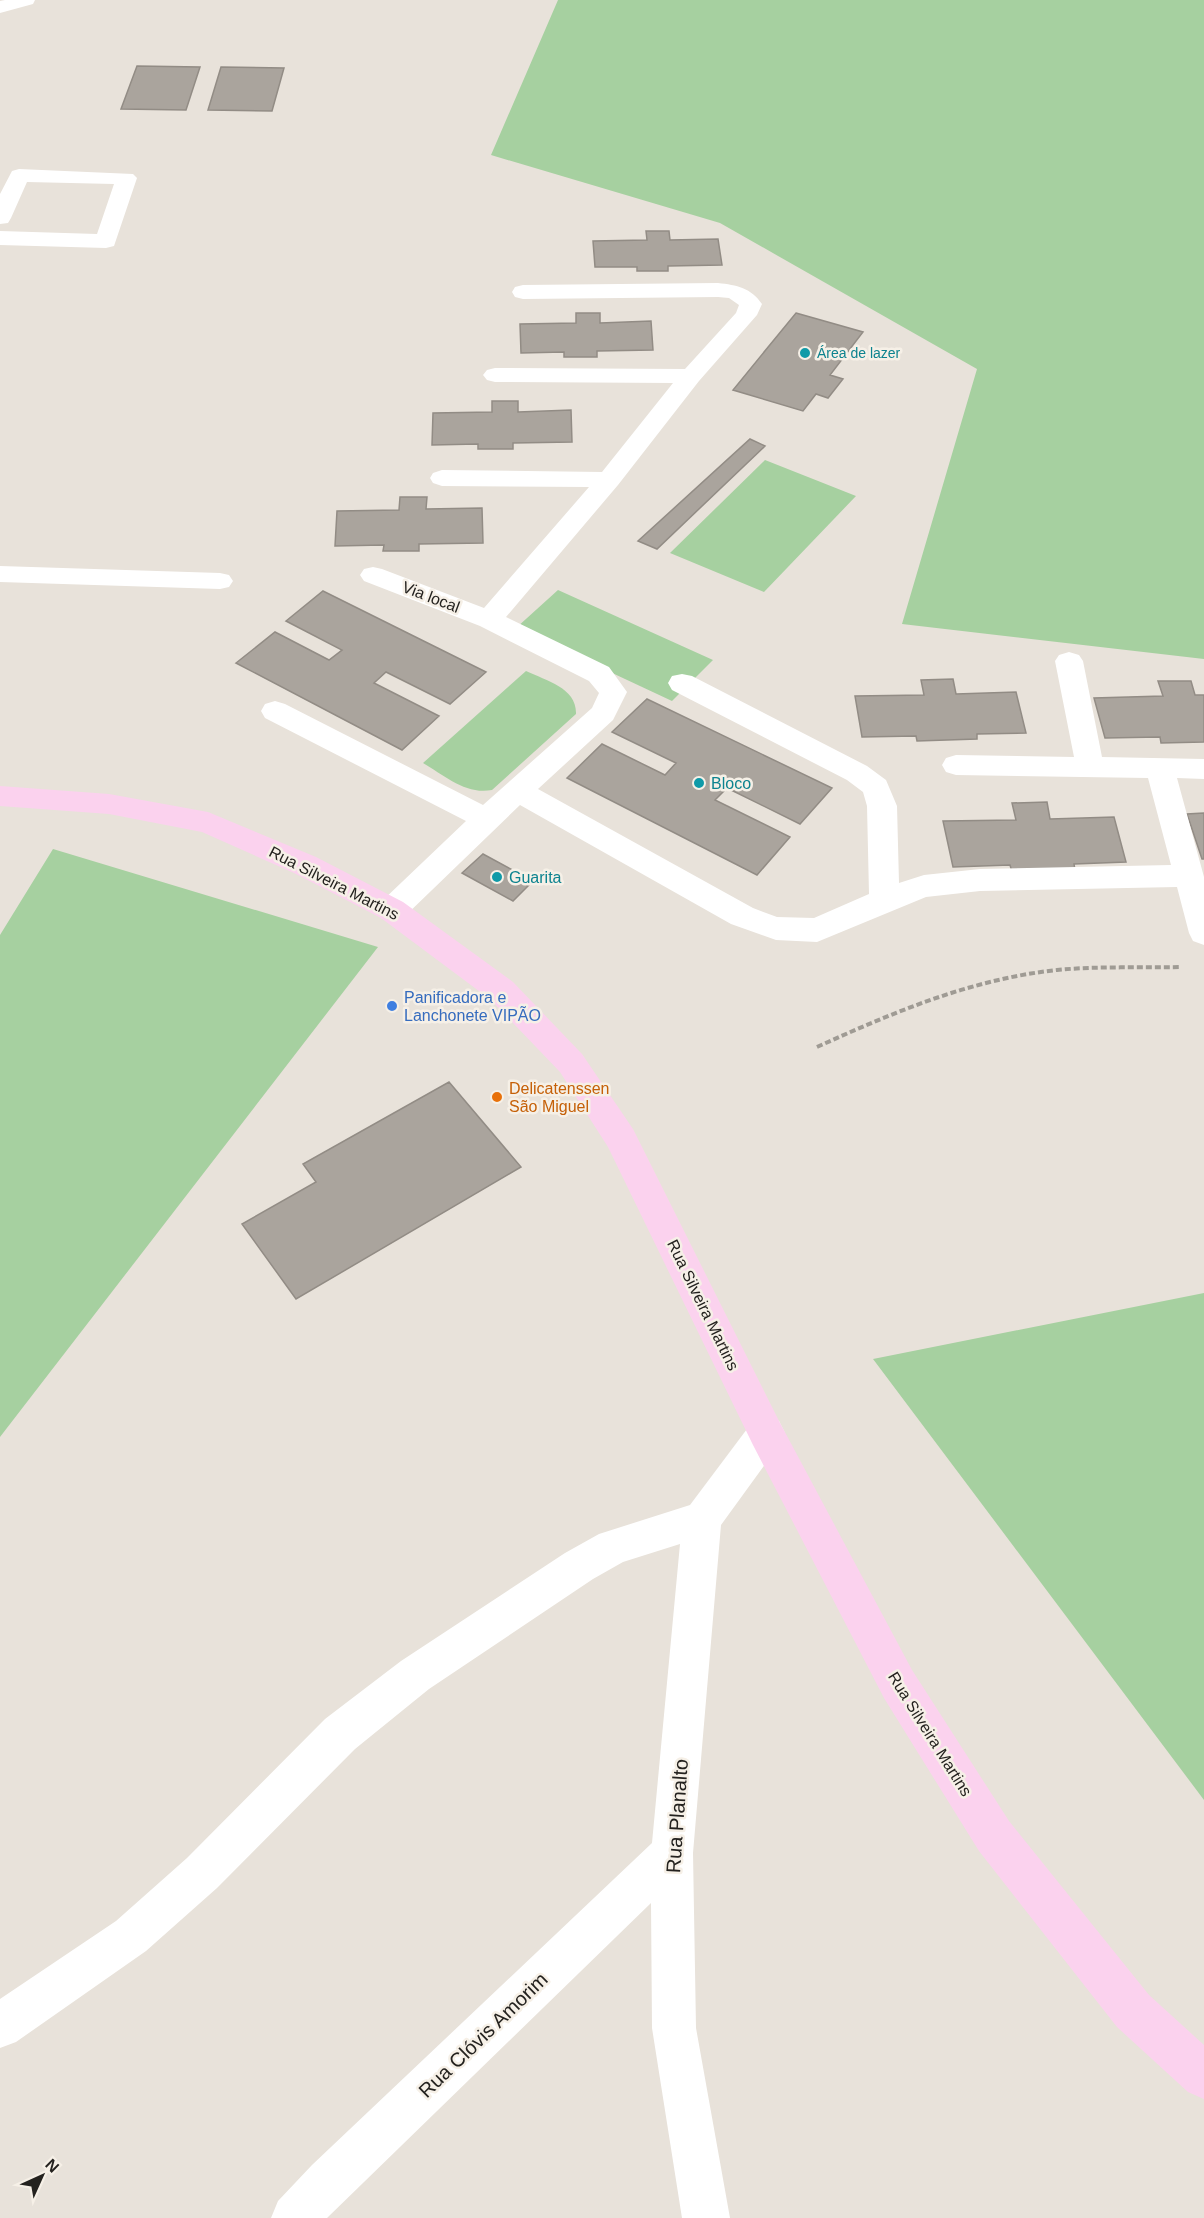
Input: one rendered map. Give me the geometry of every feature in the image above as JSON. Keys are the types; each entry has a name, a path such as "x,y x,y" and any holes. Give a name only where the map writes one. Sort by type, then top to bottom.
{"main road":[{"name":"Rua Silveira Martins","path":"0,796 109,804 208,823 305,865 392,910 502,991 571,1063 621,1139 766,1433 898,1684 994,1836 1132,2011 1204,2076"}],"street":[{"path":"0,7 26,0"},
{"path":"0,218 19,175 126,178 106,241 0,238"},
{"path":"489,620 609,480 691,376 746,315 751,304 746,296 734,291 718,290 523,292"},
{"path":"495,375 691,376"},
{"path":"442,478 609,480"},
{"path":"0,574 220,581"},
{"name":"Via local","path":"373,575 489,620 600,674 613,692 603,713 519,791"},
{"path":"1069,661 1090,767"},
{"path":"682,683 857,773 876,787 882,806 884,900"},
{"path":"275,711 486,819"},
{"path":"956,765 1204,769"},
{"path":"1160,768 1204,933"},
{"path":"392,910 486,819 519,791 742,916 776,928 817,930 884,900 924,886 980,880 1188,876"},
{"path":"0,2026 131,1936 202,1873 340,1734 406,1682 579,1566 613,1547 702,1519 766,1433"},
{"name":"Rua Planalto","path":"702,1519 672,1853 674,2028 706,2218"},
{"name":"Rua Clóvis Amorim","path":"295,2218 329,2182 672,1853"}],"path":[{"path":"817,1047 891,1013 969,986 1056,970 1193,967"}],"green space":[{"path":"558,0 1204,0 1204,659 902,624 977,369 720,223 491,155"},
{"path":"765,460 856,496 764,592 670,553"},
{"path":"558,590 713,660 672,701 516,628"},
{"path":"526,671 559,686 566,692 572,698 576,714 492,790 473,790 465,787 423,763"},
{"path":"53,849 378,947 0,1437 0,935"},
{"path":"1204,1293 1204,1800 873,1359"}],"building":[{"path":"137,66 200,67 186,110 121,109"},
{"path":"221,67 284,68 272,111 208,110"},
{"path":"646,231 669,231 670,240 718,239 722,265 668,266 668,271 637,271 637,267 595,267 593,241 647,240"},
{"path":"576,313 600,313 600,323 651,321 653,350 597,351 597,357 564,357 564,352 521,353 520,324 576,323"},
{"name":"Área de lazer","path":"796,313 863,332 830,375 843,379 828,398 816,394 803,411 733,390"},
{"path":"492,401 518,401 518,412 571,410 572,442 513,443 513,449 478,449 478,444 432,445 433,413 492,412"},
{"path":"750,439 765,446 657,549 638,541"},
{"path":"400,497 427,497 426,509 482,508 483,543 419,544 419,551 383,551 384,545 335,546 337,511 399,510"},
{"path":"323,591 486,672 450,704 386,672 374,683 439,716 402,750 236,663 275,632 329,660 342,650 286,621"},
{"path":"953,679 956,694 1016,692 1026,733 977,734 977,739 917,741 916,736 862,737 855,696 924,695 921,680"},
{"path":"1158,681 1191,681 1195,695 1204,695 1204,742 1161,743 1160,737 1105,738 1094,698 1163,696"},
{"name":"Bloco","path":"647,699 832,788 800,824 727,788 715,800 790,837 757,875 567,778 602,744 665,775 676,763 612,732"},
{"path":"1047,802 1050,819 1114,817 1126,862 1074,864 1075,870 1012,872 1010,865 953,867 943,821 1016,820 1012,803"},
{"path":"1204,813 1204,859 1202,859 1187,814"},
{"name":"Guarita","path":"483,854 533,881 513,901 462,873"},
{"path":"449,1082 521,1167 296,1299 242,1224 316,1182 303,1164"}],"place":[{"name":"Área de lazer","path":"805,353"},
{"name":"Bloco","path":"699,783"},
{"name":"Guarita","path":"497,877"},
{"name":"Panificadora e Lanchonete VIPÃO","path":"392,1006"},
{"name":"Delicatenssen São Miguel","path":"497,1097"}]}
